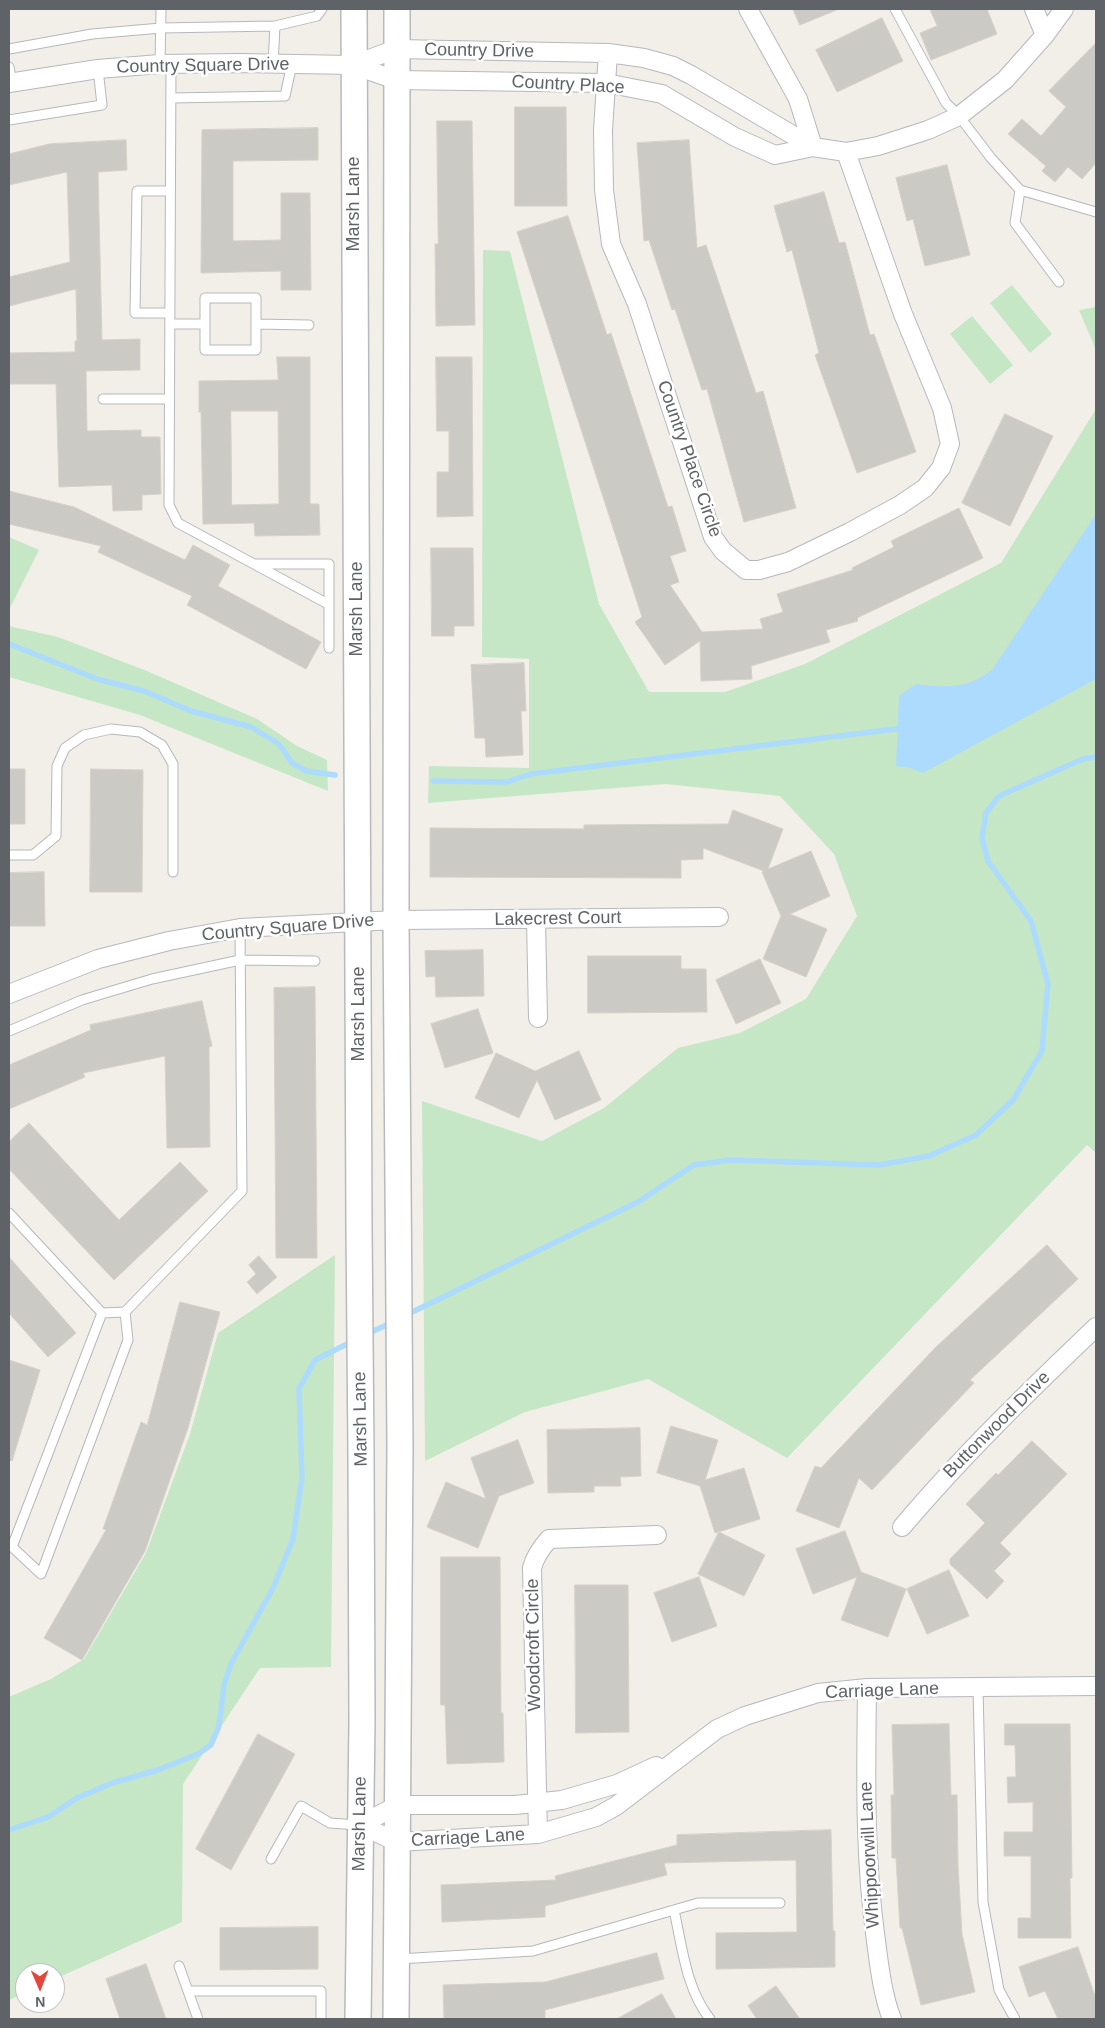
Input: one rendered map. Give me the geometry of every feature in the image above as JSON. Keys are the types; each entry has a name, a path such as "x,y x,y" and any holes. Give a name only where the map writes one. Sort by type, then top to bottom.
{"main road":[{"name":"Marsh Lane","path":"354,9 361,1455 358,2019"},
{"path":"396,9 396,920 400,1446 396,2019"}],"street":[{"path":"748,9 798,99 813,147"},
{"path":"1034,9 1045,34"},
{"name":"Country Place","path":"396,80 606,83 662,94 735,137 775,155 813,147 846,152 878,146 928,130 959,116 1005,80 1064,9"},
{"name":"Country Drive","path":"353,65 396,49 608,53"},
{"name":"Country Place","path":"608,53 644,58 673,66 813,147"},
{"name":"Country Place Circle","path":"608,53 603,130 604,190 611,244 637,304 713,537 723,551 746,570 759,570 788,562 850,532 900,504 925,488 941,468 950,444 942,408 902,314 846,152"},
{"name":"Country Square Drive","path":"10,77 165,64 292,64 353,65 396,80"},
{"name":"Lakecrest Court","path":"396,920 720,917"},
{"path":"536,919 538,1018"},
{"name":"Country Square Drive","path":"9,994 98,959 169,941 240,928 396,920"},
{"name":"Buttonwood Drive","path":"902,1526 941,1481 1096,1327"},
{"name":"Woodcroft Circle","path":"538,1834 532,1568 534,1560 541,1548 550,1539 657,1535"},
{"name":"Carriage Lane","path":"360,1825 398,1842 538,1834 596,1817 616,1806 717,1728 745,1716 818,1693 867,1688 1096,1686"},
{"name":"Whippoorwill Lane","path":"867,1688 865,1814 868,1872 878,1960 892,2019"},
{"name":"Carriage Lane","path":"360,1825 398,1805 516,1805 562,1800 617,1784 681,1754"}],"lane":[{"path":"162,9 161,28 171,98 169,505 178,523 328,604"},
{"path":"9,49 92,34 161,28 275,26 317,16 322,9"},
{"path":"895,9 946,103 1020,190 1096,212"},
{"path":"273,64 275,26"},
{"path":"171,98 286,96 292,64"},
{"path":"9,120 102,104 98,69"},
{"path":"1020,190 1015,223 1059,282"},
{"path":"170,191 137,191 135,313 170,313"},
{"path":"205,298 256,298 256,350 205,350 205,324 205,298"},
{"path":"170,324 205,324"},
{"path":"256,324 309,325"},
{"path":"103,398 169,399"},
{"path":"254,564 328,564 329,648"},
{"path":"9,855 33,855 56,836 57,766 65,748 84,735 111,729 140,732 162,745 173,764 173,872"},
{"path":"102,1314 125,1312 242,1191 240,928"},
{"path":"9,1031 82,1000 152,979 240,960 315,961"},
{"path":"9,1213 102,1314"},
{"path":"102,1314 10,1546 41,1574 128,1340 125,1312"},
{"path":"978,1688 983,1902 998,1990 1014,2019"},
{"path":"271,1859 301,1806 330,1823 360,1825"},
{"path":"396,1959 533,1951 698,1903 780,1903"},
{"path":"674,1910 691,1982 702,2008 710,2019"},
{"path":"179,1966 198,2019"},
{"path":"189,1991 321,1991 321,2019"}],"green space":[{"path":"483,250 510,251 599,604 649,692 725,692 805,664 1001,563 1096,409 1096,1153 1087,1145 787,1458 648,1379 525,1412 425,1461 422,1101 542,1141 604,1108 678,1048 740,1033 806,999 857,916 834,854 780,796 666,784 428,803 429,766 529,768 529,659 482,657"},
{"path":"1012,285 1052,334 1030,353 990,303"},
{"path":"1096,307 1096,350 1079,310"},
{"path":"972,316 1013,365 990,384 950,334"},
{"path":"9,537 39,550 9,610"},
{"path":"9,626 58,637 147,671 257,719 297,746 327,760 328,791 140,715 9,677"},
{"path":"335,1255 331,1667 260,1668 183,1784 182,1922 65,1975 65,1963 15,1963 15,1997 9,2000 9,1697 51,1679 84,1659 146,1553 190,1434 218,1333"}],"water":[{"path":"1096,514 1096,679 923,773 910,768 896,766 899,696 916,684 956,686 974,681 992,670"}],"building":[{"path":"793,9 839,9 800,25"},
{"path":"930,9 987,9 997,34 931,60 920,33 937,26"},
{"path":"882,18 903,61 837,92 816,50"},
{"path":"1096,43 1096,163 1082,179 1068,167 1055,182 1042,171 1046,166 1008,134 1022,119 1041,136 1066,107 1049,91"},
{"path":"515,107 566,107 567,206 515,206"},
{"path":"437,121 472,121 475,325 436,326 435,244 438,244"},
{"path":"318,128 318,160 233,161 233,241 281,240 281,193 310,193 311,290 281,290 281,271 201,273 202,130"},
{"path":"126,140 127,170 98,172 102,340 140,339 140,370 86,371 87,431 141,430 141,437 160,437 161,494 142,495 142,510 113,511 112,485 59,487 56,384 9,384 9,353 75,352 75,341 77,341 76,289 9,306 9,277 70,262 67,172 9,185 9,154 49,144"},
{"path":"689,140 697,248 706,245 756,393 763,391 796,508 744,522 707,389 702,390 675,309 672,310 649,240 644,241 637,143"},
{"path":"947,165 970,255 925,266 913,219 907,221 896,178"},
{"path":"824,192 839,243 845,242 870,335 874,334 916,452 857,473 815,355 819,353 792,250 787,252 774,206"},
{"path":"568,216 607,335 611,333 668,507 672,506 686,551 670,556 679,582 670,585 702,632 763,629 760,619 783,612 777,594 853,570 852,568 894,547 891,541 959,508 983,558 857,618 858,621 826,630 830,642 751,666 752,679 701,681 700,641 665,665 635,622 642,617 517,232"},
{"path":"277,357 310,357 310,504 319,504 320,535 255,536 254,523 203,524 199,381 278,380","holes":["231,411 278,411 279,504 232,505"]},
{"path":"436,357 472,357 473,516 437,517 437,472 449,472 449,431 437,431"},
{"path":"1005,414 1053,436 1010,526 962,503"},
{"path":"9,491 74,507 185,560 193,545 230,565 218,586 321,642 306,669 187,605 192,596 98,552 101,546 9,524"},
{"path":"431,548 473,548 474,626 454,626 454,636 432,636"},
{"path":"524,663 526,711 521,711 523,755 486,757 485,738 475,738 471,665"},
{"path":"9,769 25,769 25,824 9,824"},
{"path":"91,769 143,770 142,892 90,892"},
{"path":"733,810 783,829 768,869 811,851 830,896 790,914 827,929 806,977 763,959 781,916 762,872 764,871 703,848 703,859 681,860 681,878 430,877 430,828 584,829 584,825 728,824"},
{"path":"44,872 45,926 9,926 9,873"},
{"path":"483,950 484,996 436,997 435,976 426,977 425,951"},
{"path":"588,956 681,956 681,969 706,969 707,1012 588,1013"},
{"path":"760,959 781,1003 736,1024 716,980"},
{"path":"315,987 317,1258 276,1258 274,988"},
{"path":"202,1001 212,1046 209,1047 210,1147 167,1148 165,1056 83,1073 85,1077 9,1109 9,1065 91,1030 90,1025"},
{"path":"478,1009 493,1053 445,1068 431,1024"},
{"path":"579,1051 601,1100 555,1120 537,1080 519,1118 475,1098 496,1053 535,1071"},
{"path":"29,1123 119,1220 180,1162 208,1191 114,1280 9,1169 9,1142"},
{"path":"1047,1245 1078,1279 970,1380 974,1383 872,1490 859,1478 839,1528 796,1511 815,1466 821,1468 936,1347"},
{"path":"259,1256 277,1277 257,1294 247,1282 256,1274 249,1265"},
{"path":"9,1257 76,1333 48,1357 9,1313"},
{"path":"180,1302 220,1312 188,1428 145,1551 82,1660 44,1638 106,1530 103,1529 141,1422 147,1425"},
{"path":"9,1360 40,1370 12,1461 9,1460"},
{"path":"671,1426 718,1440 705,1480 744,1468 760,1519 715,1533 700,1486 657,1473"},
{"path":"640,1428 641,1476 620,1477 621,1486 594,1486 594,1492 548,1493 547,1430"},
{"path":"518,1440 534,1483 499,1496 478,1548 427,1527 446,1482 486,1499 471,1458"},
{"path":"1032,1441 1067,1474 1000,1543 1011,1554 994,1571 1004,1581 987,1599 950,1564 950,1559 985,1523 966,1504 996,1473 998,1475"},
{"path":"845,1531 861,1572 906,1589 888,1637 841,1620 857,1577 813,1594 796,1549"},
{"path":"719,1532 765,1555 744,1596 698,1574"},
{"path":"441,1557 500,1557 501,1713 503,1713 504,1762 447,1764 445,1705 441,1705"},
{"path":"949,1570 969,1616 927,1634 907,1589"},
{"path":"699,1577 717,1626 672,1642 654,1593"},
{"path":"575,1585 628,1585 629,1732 576,1733"},
{"path":"949,1724 951,1795 957,1795 958,1865 962,1934 975,1992 921,2005 902,1928 900,1928 896,1858 892,1858 891,1795 894,1795 892,1725"},
{"path":"1005,1724 1070,1724 1071,1938 1018,1938 1018,1918 1031,1918 1031,1856 1004,1856 1004,1832 1033,1832 1033,1802 1008,1803 1007,1777 1016,1777 1015,1745 1005,1745"},
{"path":"258,1734 295,1754 231,1870 196,1849"},
{"path":"831,1830 835,1967 716,1969 716,1933 797,1932 796,1860 664,1863 667,1875 545,1906 545,1917 442,1922 441,1885 556,1880 555,1876 677,1845 677,1835"},
{"path":"318,1927 318,1969 220,1970 220,1928"},
{"path":"1078,1947 1096,1999 1096,2019 1058,2019 1045,1991 1029,1997 1019,1967"},
{"path":"657,1953 664,1979 545,2010 545,2019 444,2019 443,1985 545,1982"},
{"path":"146,1964 166,2019 120,2019 106,1979"},
{"path":"776,1986 800,2019 757,2019 748,2006"},
{"path":"662,1994 676,2019 617,2019"}],"waterway":[{"path":"9,644 97,679 144,691 191,711 251,727 279,744 292,763 306,771 335,775"},
{"path":"433,781 507,782 531,774 904,728"},
{"path":"406,1315 638,1202 694,1165 731,1160 879,1165 929,1156 976,1135 1013,1100 1042,1051 1048,984 1031,921 988,861 982,838 986,813 999,796 1083,759 1096,757"},
{"path":"367,1334 393,1322"},
{"path":"9,1830 48,1817 77,1798 112,1783 158,1770 198,1754 211,1745 219,1726 224,1685 231,1664 273,1588 293,1539 302,1478 299,1389 315,1360 355,1340"}]}
